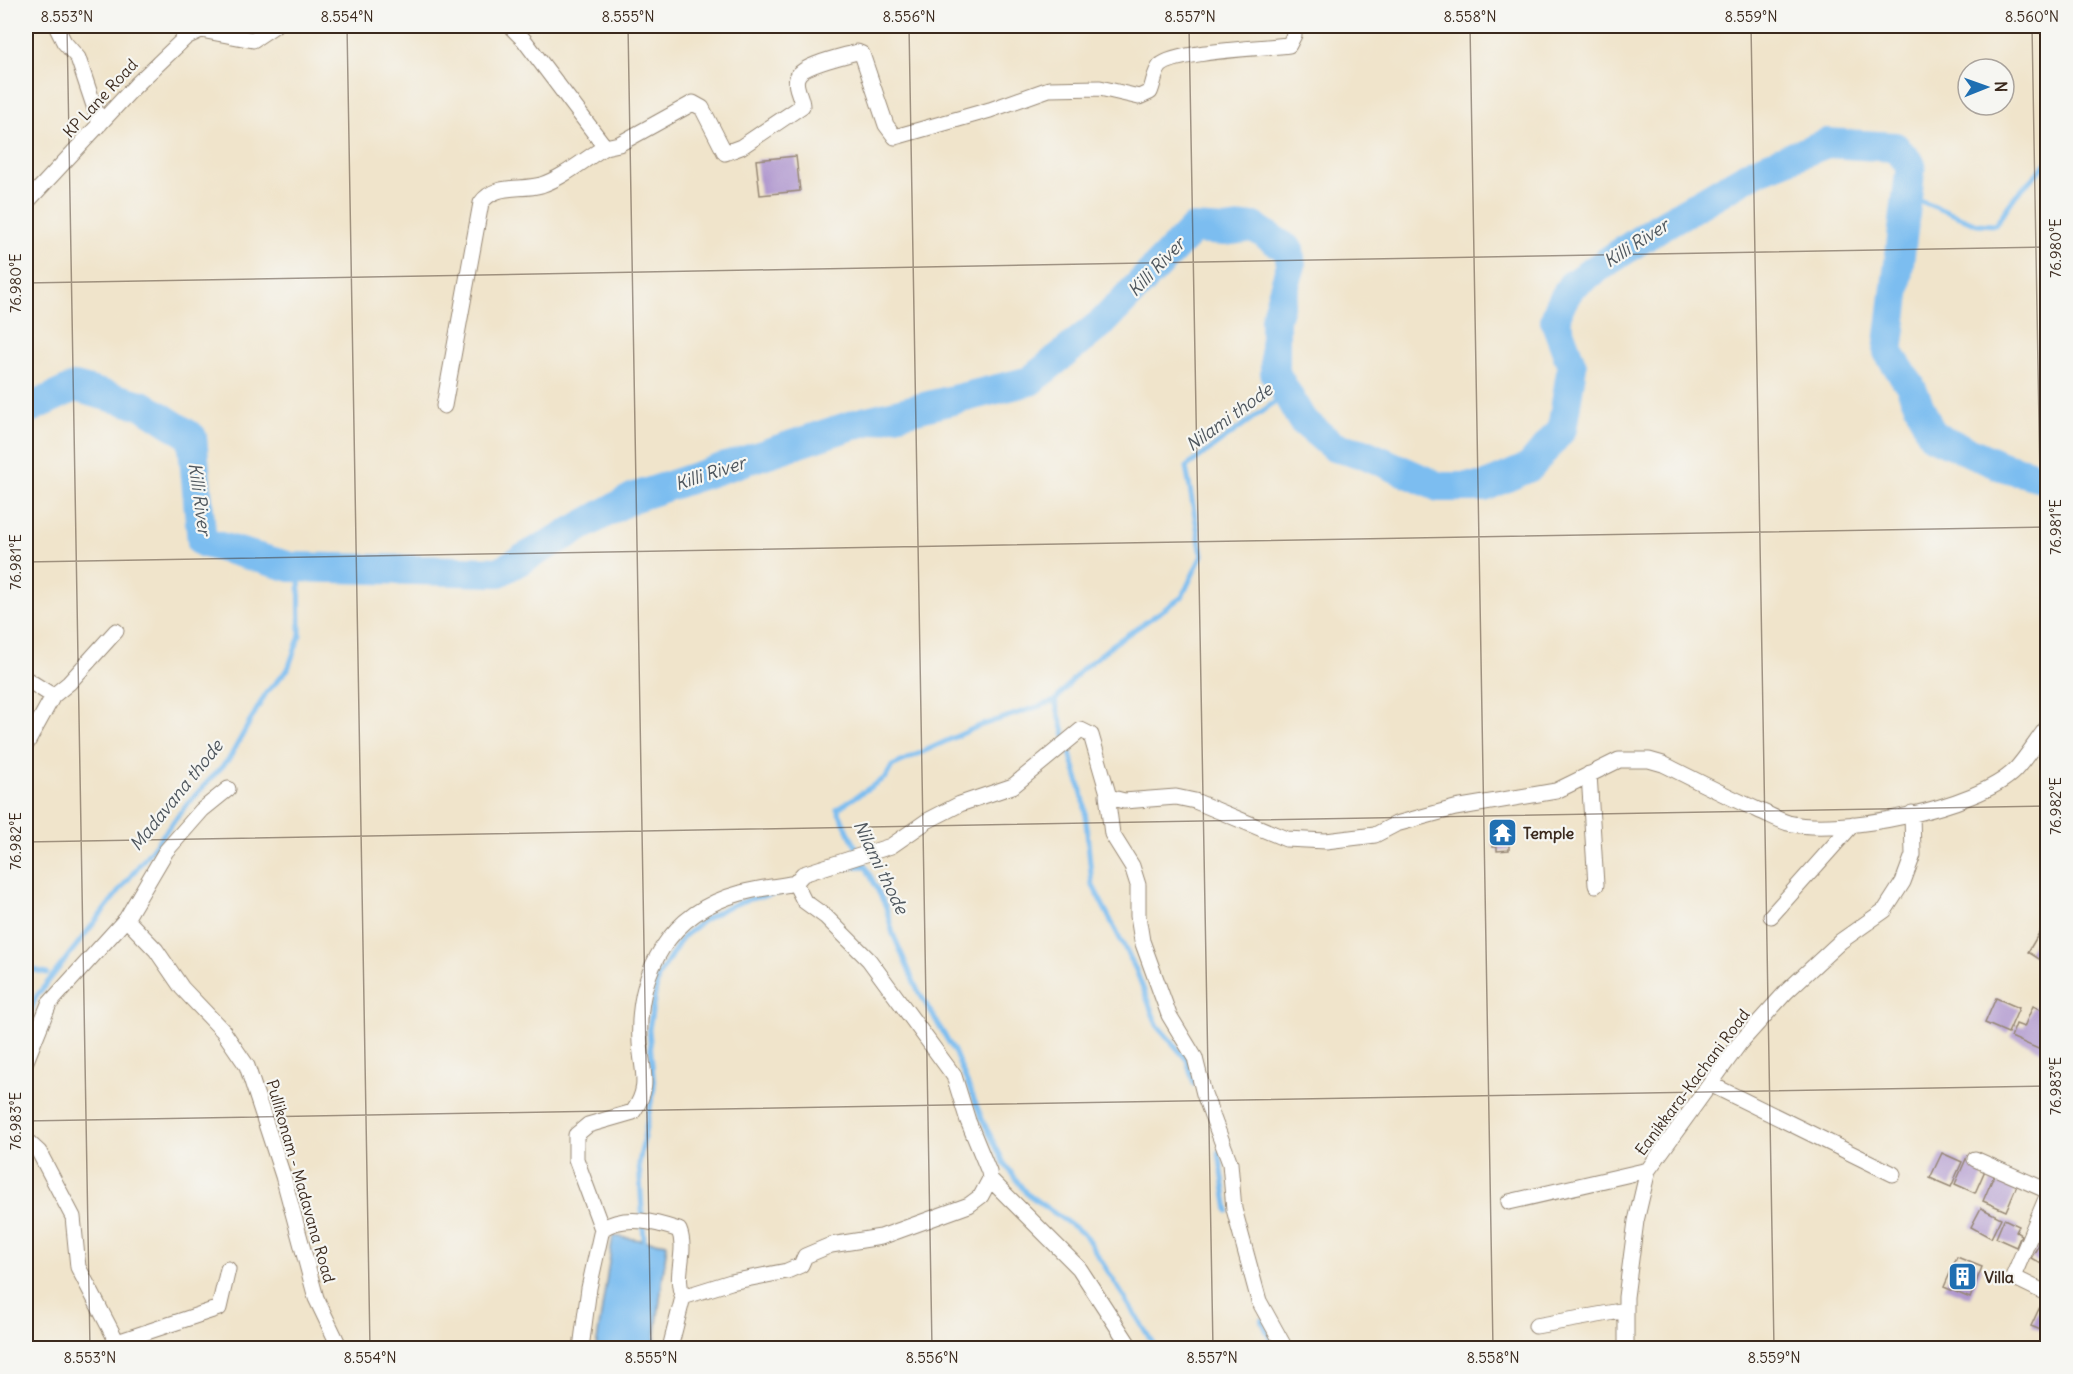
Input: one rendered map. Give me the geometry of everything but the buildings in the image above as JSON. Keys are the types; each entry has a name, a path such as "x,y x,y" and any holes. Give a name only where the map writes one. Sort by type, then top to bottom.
{"street":[{"path":"56,26 64,42 78,58 100,124"},
{"name":"KP Lane Road","path":"26,203 178,43 194,32 208,30 247,40 261,36 274,26"},
{"path":"510,26 524,40 595,137 605,147"},
{"path":"444,406 481,203 487,195 496,191 548,182 605,147 619,144 693,103 702,108 725,153 741,147 802,106 796,81 798,75 810,67 857,52 862,54 886,125 895,137 990,110 1049,89 1100,88 1139,97 1150,92 1156,71 1163,63 1213,52 1289,45 1294,35 1294,26"},
{"path":"26,745 53,696 69,683 117,631"},
{"path":"26,679 53,696"},
{"path":"1107,795 1124,801 1176,797 1195,801 1227,817 1286,839 1326,841 1375,835 1396,824 1455,808 1556,791 1619,760 1649,760 1788,823 1830,826 1912,813 1955,802 1986,790 2015,770 2048,726"},
{"path":"581,1348 602,1229 576,1159 576,1135 588,1125 633,1112 644,1095 640,1040 642,997 646,978 663,946 684,923 704,908 741,893 795,883 803,874 819,867 871,854 891,846 927,821 960,804 1013,786 1081,730 1091,735 1107,795 1112,834 1132,866 1138,885 1138,916 1142,941 1169,1015 1195,1058 1204,1094 1230,1163 1234,1209 1259,1301 1285,1348"},
{"path":"1588,774 1596,885"},
{"path":"26,1061 50,1004 126,919 166,851 202,810 228,789"},
{"name":"Eanikkara-Kachani Road","path":"1626,1348 1626,1311 1636,1221 1648,1170 1739,1044 1786,992 1841,941 1885,910 1903,882 1913,855 1912,813"},
{"path":"1771,916 1853,824"},
{"path":"795,883 804,901 825,917 869,960 954,1076 990,1179 1079,1268 1131,1348"},
{"name":"Pullikonam - Madavana Road","path":"126,919 156,950 183,988 223,1031 247,1066 283,1176 316,1298 340,1348"},
{"path":"1710,1084 1893,1174"},
{"path":"26,1140 39,1152 73,1217 78,1267 117,1342 219,1308 228,1269"},
{"path":"1975,1159 2048,1193 2013,1277 2048,1294"},
{"path":"1509,1202 1648,1170"},
{"path":"683,1297 731,1282 787,1272 801,1265 805,1256 831,1245 881,1238 934,1219 976,1201 990,1179"},
{"path":"602,1229 621,1221 656,1224 679,1230 682,1237 678,1278 683,1297 670,1348"},
{"path":"1536,1326 1626,1311"}],"water":[{"path":"613,1236 667,1244 654,1348 596,1348"}],"waterway":[{"name":"Killi River","path":"26,410 75,387 144,406 192,437 202,542 291,567 499,572 632,498 859,423 1030,381 1103,322 1193,229 1225,231 1254,227 1289,250 1291,265 1275,319 1275,373 1302,420 1334,447 1365,454 1439,487 1484,487 1530,467 1562,429 1572,366 1555,320 1560,305 1572,285 1658,228 1756,171 1827,143 1895,147 1911,165 1888,352 1910,385 1932,435 2001,466 2048,479"},
{"path":"1908,196 1977,224 1995,225 2016,195 2048,162"},
{"name":"Nilami thode","path":"1156,1348 1085,1235 1026,1193 1004,1163 982,1119 954,1051 917,989 893,934 886,907 837,809 886,777 892,766 979,726 1055,701 1081,670 1115,643 1182,597 1202,555 1186,467 1287,393"},
{"name":"Madavana thode","path":"26,1023 36,997 188,803 229,759 266,693 288,669 300,635 299,567"},
{"path":"1055,701 1084,801 1092,884 1136,970 1157,1025 1187,1060 1194,1084"},
{"path":"846,867 864,866"},
{"path":"644,1240 639,1163 654,1087 649,1029 658,977 682,938 702,921 725,908 750,899 782,892"},
{"path":"26,968 47,973"},
{"path":"1219,1152 1228,1211"},
{"path":"1262,1320 1274,1348"}],"place":[{"name":"Temple","path":"1502,833"},
{"name":"Villa","path":"1963,1277"}]}
